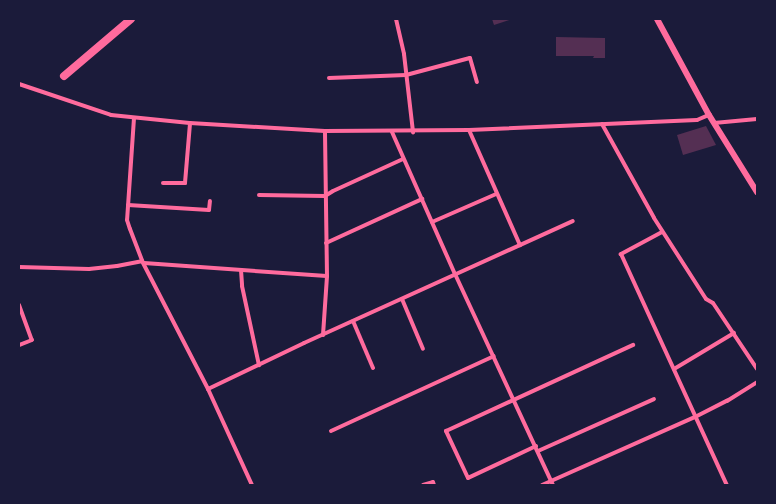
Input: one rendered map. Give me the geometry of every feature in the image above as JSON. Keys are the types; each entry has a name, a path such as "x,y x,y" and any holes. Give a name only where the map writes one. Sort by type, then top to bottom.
{"main road":[{"path":"64,76 131,19"}],"street":[{"path":"398,19 413,132"},
{"path":"657,19 709,115 757,192"},
{"path":"329,78 406,75 470,58 478,82"},
{"path":"19,84 91,109 134,118 325,131 413,132 469,130 697,120 709,115"},
{"path":"134,118 127,220 143,262 208,389 252,485"},
{"path":"714,123 757,119"},
{"path":"163,183 185,183 190,123"},
{"path":"602,124 662,232 706,299 713,303 757,369"},
{"path":"469,130 496,194 520,245"},
{"path":"323,335 327,276 325,131"},
{"path":"392,132 553,485"},
{"path":"259,195 325,196 403,159"},
{"path":"432,222 496,194"},
{"path":"326,243 422,199"},
{"path":"128,205 209,210 210,201"},
{"path":"208,389 573,221"},
{"path":"662,232 621,254 726,484 720,485"},
{"path":"19,267 89,269 143,262 327,276"},
{"path":"241,270 242,286 259,365"},
{"path":"402,299 423,349"},
{"path":"19,305 32,340 19,345"},
{"path":"353,321 373,368"},
{"path":"674,369 734,333"},
{"path":"536,446 468,478 446,431 633,345"},
{"path":"331,431 494,356"},
{"path":"542,485 695,417 727,401 757,382"},
{"path":"538,451 654,399"},
{"path":"423,485 433,482 434,485"}],"building":[{"path":"492,19 512,19 494,25"},
{"path":"556,37 605,38 605,58 593,58 594,56 556,56"},
{"path":"706,126 716,145 683,155 677,135"}]}
